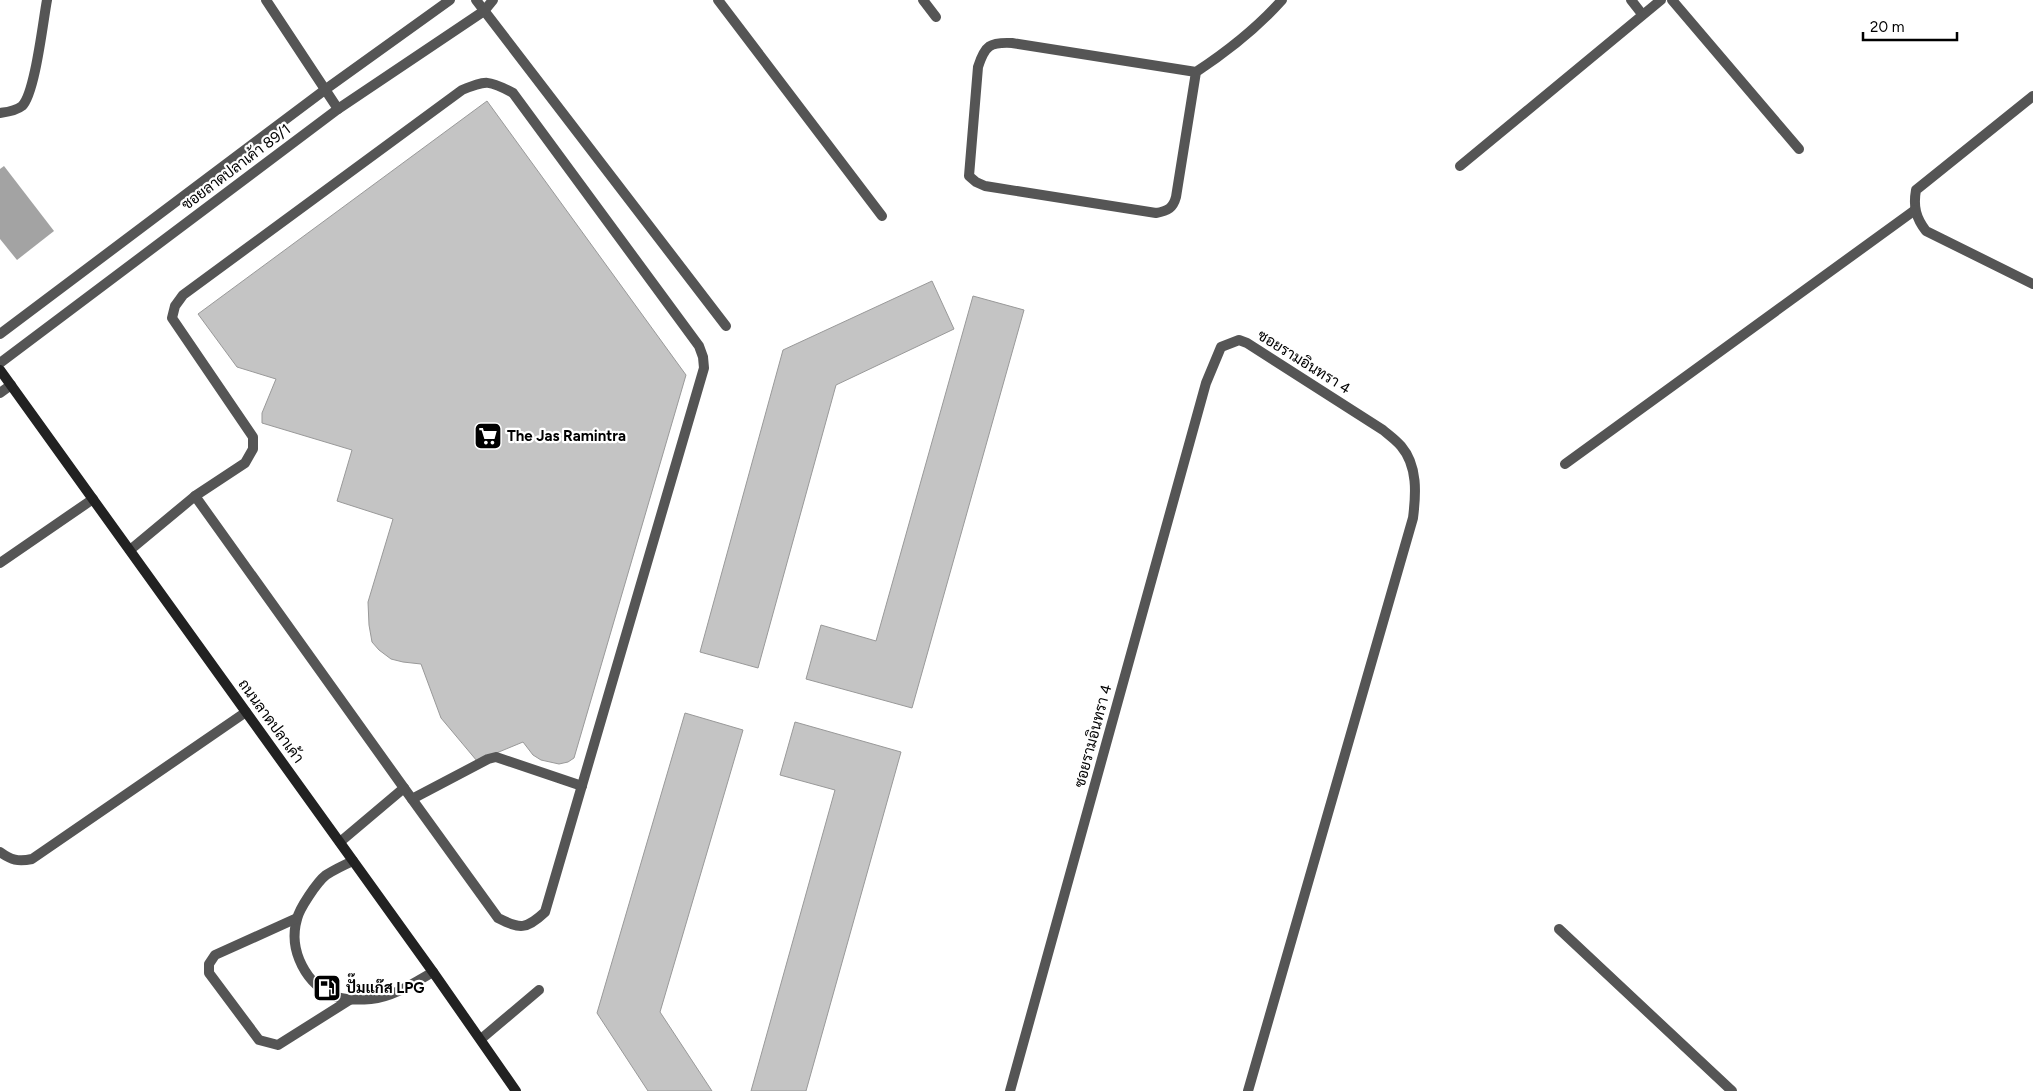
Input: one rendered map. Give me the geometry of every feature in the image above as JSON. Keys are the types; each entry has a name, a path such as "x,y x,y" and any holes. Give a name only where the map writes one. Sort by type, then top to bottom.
{"main road":[{"name":"ถนนลาดปลาเค้า","path":"0,370 481,1039 516,1091"}],"street":[{"path":"0,113 15,110 23,105 31,91 47,0"},
{"path":"266,0 338,109"},
{"name":"ซอยลาดปลาเค้า 89/1","path":"0,334 326,89 450,0"},
{"path":"476,0 726,326"},
{"name":"ซอยลาดปลาเค้า 89/1","path":"0,363 338,109 484,11 493,0"},
{"path":"718,0 882,216"},
{"path":"923,0 936,17"},
{"path":"1196,72 1176,197 1173,206 1166,212 1156,213 985,186 969,176 978,67 982,54 989,45 999,42 1012,43 1196,72 1224,53 1264,20 1282,0"},
{"path":"1631,0 1642,14"},
{"path":"1460,166 1661,0"},
{"path":"1672,0 1798,149"},
{"path":"130,550 195,496 245,463 254,449 253,437 172,318 175,306 183,295 462,90 481,82 498,85 513,93 699,346 704,368 545,912 532,924 515,926 498,918 195,496"},
{"path":"2033,96 1916,190 1914,210 1918,221 1926,231 2033,284"},
{"path":"1566,464 1914,210"},
{"name":"ซอยรามอินทรา 4","path":"1010,1091 1206,383 1221,347 1239,340 1254,347 1383,430 1402,447 1412,468 1416,491 1413,518 1248,1091"},
{"path":"0,393 11,385"},
{"path":"0,562 93,499"},
{"path":"0,852 12,860 23,861 32,859 246,712"},
{"path":"412,799 488,759 496,757 582,786"},
{"path":"340,842 404,788"},
{"path":"353,861 325,876 309,896 297,918 294,940 296,954 304,969 314,982 336,996 352,1000 386,996 433,972"},
{"path":"297,918 214,954 209,964 209,973 259,1040 278,1046 352,1000"},
{"path":"1559,929 1732,1091"},
{"path":"481,1039 539,990"}],"shaded area":[{"path":"4,166 54,231 17,260 0,239 0,169"}],"building":[{"name":"The Jas Ramintra","path":"487,101 686,375 574,758 559,764 541,760 533,755 523,742 477,761 441,718 421,664 391,659 372,642 368,602 393,519 337,501 352,450 262,423 262,413 276,379 237,367 198,314"},
{"path":"932,281 954,329 836,385 758,668 700,652 783,350"},
{"path":"973,296 1024,310 912,708 806,679 821,625 876,641"},
{"path":"685,713 743,730 660,1012 712,1091 648,1091 597,1013"},
{"path":"795,722 901,752 806,1091 751,1091 835,790 780,775"}],"place":[{"name":"The Jas Ramintra","path":"488,436"},
{"name":"ปั๊มแก๊ส LPG","path":"327,988"}]}
